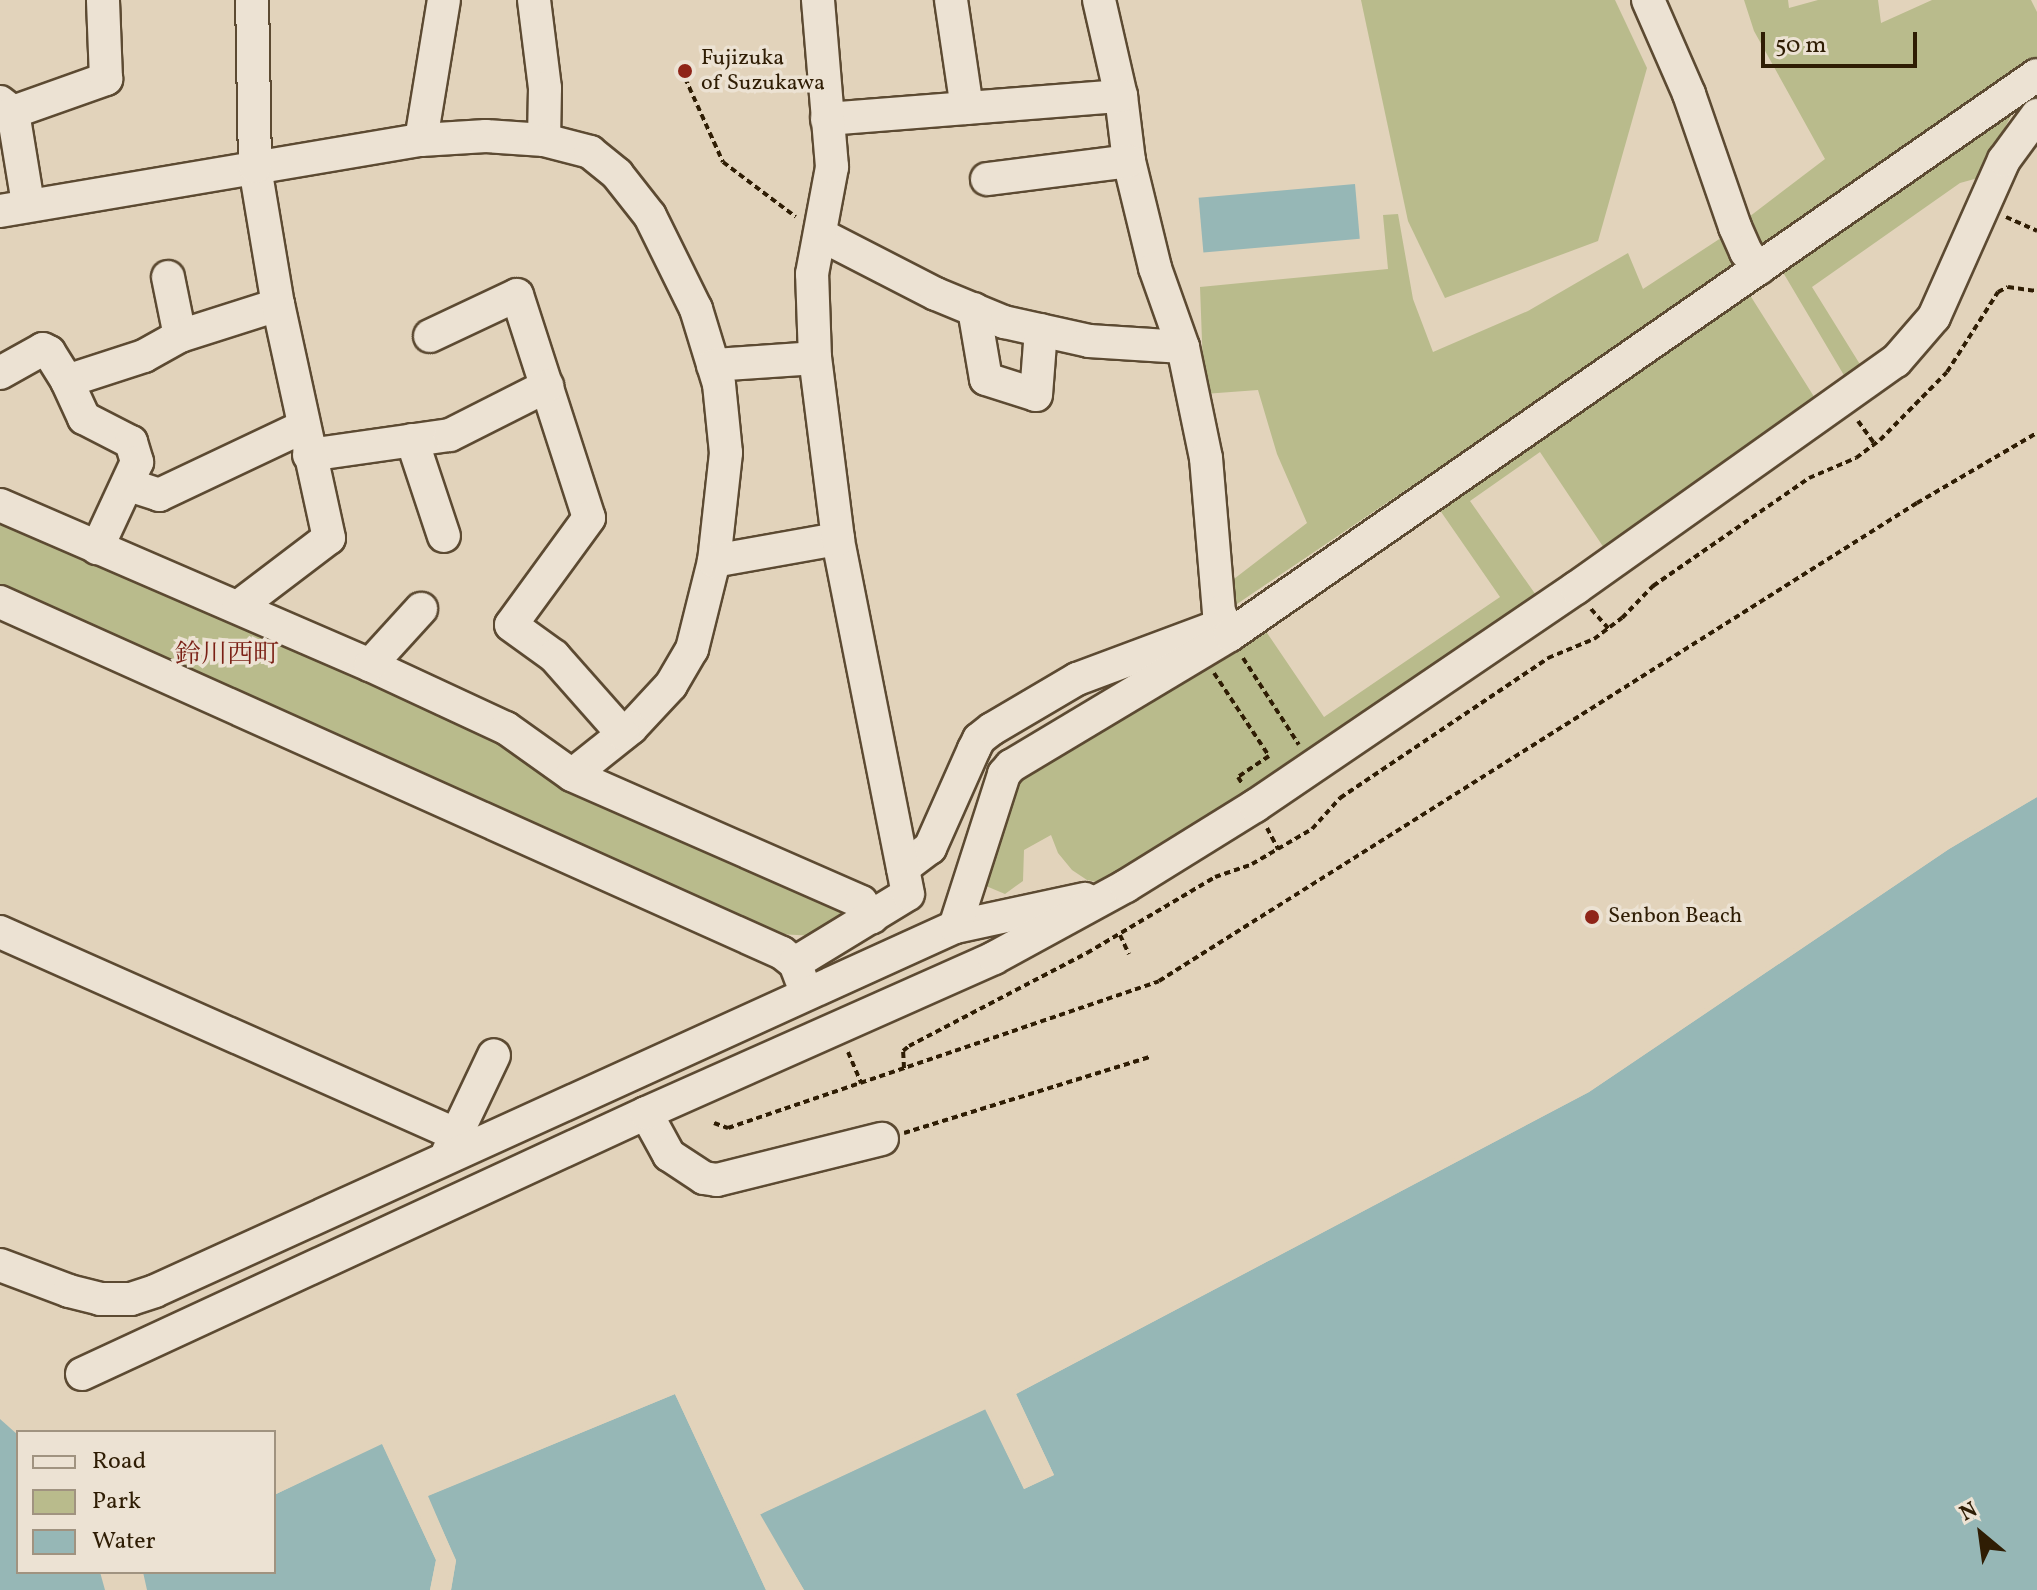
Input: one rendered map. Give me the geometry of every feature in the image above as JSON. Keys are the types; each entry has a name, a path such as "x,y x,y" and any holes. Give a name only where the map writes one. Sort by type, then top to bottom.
{"street":[{"path":"103,0 106,79 6,107 14,208 421,140 486,136 544,140 590,152 617,174 650,216 696,309 719,384 726,453 714,561 692,649 671,685 623,734 572,775"},
{"path":"238,607 329,538 278,305 255,167 252,0"},
{"path":"421,140 444,0"},
{"path":"534,0 545,88 544,140"},
{"path":"801,977 872,917 908,894 838,539 815,358 812,274 832,167 818,0"},
{"path":"951,0 967,108"},
{"path":"1099,0 1121,96 1129,161 1155,268 1183,347 1206,458 1219,612 1230,635"},
{"path":"1648,0 1689,94 1735,227 1746,252 1759,268"},
{"path":"955,927 1004,774 1011,766 1230,635 2037,75"},
{"path":"827,119 1121,96"},
{"path":"82,1374 646,1113 994,958 1126,886 1314,767 1896,361 1934,317 2004,160 2037,115"},
{"path":"987,179 1129,161"},
{"path":"821,235 1004,322 1089,341 1183,347"},
{"path":"168,277 180,336"},
{"path":"430,336 517,295 589,518 511,625 554,656 623,734"},
{"path":"67,381 144,356 180,336 278,305"},
{"path":"974,309 986,379 1036,395 1041,330"},
{"path":"0,373 43,349 49,352 84,418 131,442 137,462 129,485 97,548"},
{"path":"713,365 815,358"},
{"path":"129,485 159,495 306,441 412,440 450,435 547,386"},
{"path":"412,440 444,536"},
{"path":"0,505 370,665 506,728 572,775 861,902 872,917"},
{"path":"714,561 838,539"},
{"path":"0,602 725,928 801,977"},
{"path":"370,665 421,609"},
{"path":"903,868 930,848 979,739 992,729 1077,679 1230,635"},
{"path":"0,1265 69,1291 100,1299 131,1299 801,977 955,927 1089,898 1126,886"},
{"path":"0,932 451,1147"},
{"path":"451,1147 494,1055"},
{"path":"646,1113 669,1155 704,1178 717,1180 882,1139"}],"path":[{"path":"685,78 723,162 821,235"},
{"path":"2001,215 2037,231"},
{"path":"904,1068 903,1051 909,1046 1120,935 1215,877 1252,864 1312,829 1340,798 1548,658 1609,629 1653,586 1796,487 1875,444 1947,372 1998,292 2008,287 2037,291"},
{"path":"1861,427 1875,444"},
{"path":"714,1123 728,1128 1159,981 1891,520 2037,433"},
{"path":"1594,614 1609,629"},
{"path":"1230,635 1314,767"},
{"path":"1230,635 1237,656 1214,673 1269,756 1238,777 1248,795"},
{"path":"1272,836 1278,849"},
{"path":"1120,935 1129,954"},
{"path":"847,1050 861,1083"},
{"path":"882,1139 1150,1057"}],"green space":[{"path":"1361,0 1615,0 1647,68 1598,241 1445,298 1408,221"},
{"path":"1744,0 1788,0 1789,8 1818,0 1878,0 1881,23 1932,0 2031,0 2037,12 2037,64 1764,250 1741,223 1825,159 1754,31"},
{"path":"2009,109 2012,114 1978,178 1960,183 1812,287 1861,366 1845,377 1781,269"},
{"path":"1398,214 1413,299 1433,352 1528,311 1628,253 1643,289 1727,234 1738,255 1736,267 1234,606 1230,582 1307,523 1277,454 1258,390 1204,394 1200,287 1388,269 1383,215"},
{"path":"1748,292 1818,403 1606,551 1540,452 1470,501 1538,598 1453,659 1106,884 1087,880 1072,870 1058,853 1051,835 1024,850 1023,881 1005,894 986,886 1019,780 1263,627 1324,717 1500,597 1437,506"},
{"path":"0,520 496,738 536,771 575,795 840,906 841,922 817,936 777,934 0,586"}],"water":[{"path":"1355,184 1360,239 1203,252 1199,198"},
{"path":"2037,797 2037,1590 804,1590 759,1515 986,1409 1024,1489 1054,1475 1016,1394 1589,1092 1949,849"},
{"path":"675,1394 766,1590 451,1590 456,1560 427,1496"},
{"path":"0,1419 16,1433 16,1574 101,1574 105,1590 0,1590"},
{"path":"382,1443 436,1560 430,1590 147,1590 143,1574 276,1574 276,1494"}],"pier":[{"path":"2037,793 2037,797 1949,849 1589,1092 1016,1394 1054,1475 1024,1489 985,1409 760,1514 804,1590 800,1590 756,1516 757,1511 985,1405 1026,1484 1049,1473 1012,1396 1013,1391 1587,1088 1946,846"},
{"path":"675,1390 770,1590 766,1590 675,1394 428,1496 456,1561 451,1590 447,1590 451,1561 425,1493"},
{"path":"380,1440 385,1442 440,1559 434,1590 430,1590 436,1560 382,1444 276,1494 276,1489"}],"place":[{"name":"Fujizuka of Suzukawa","path":"685,71"},
{"name":"Senbon Beach","path":"1592,917"}],"district":[{"name":"鈴川西町","path":"227,656"}]}
